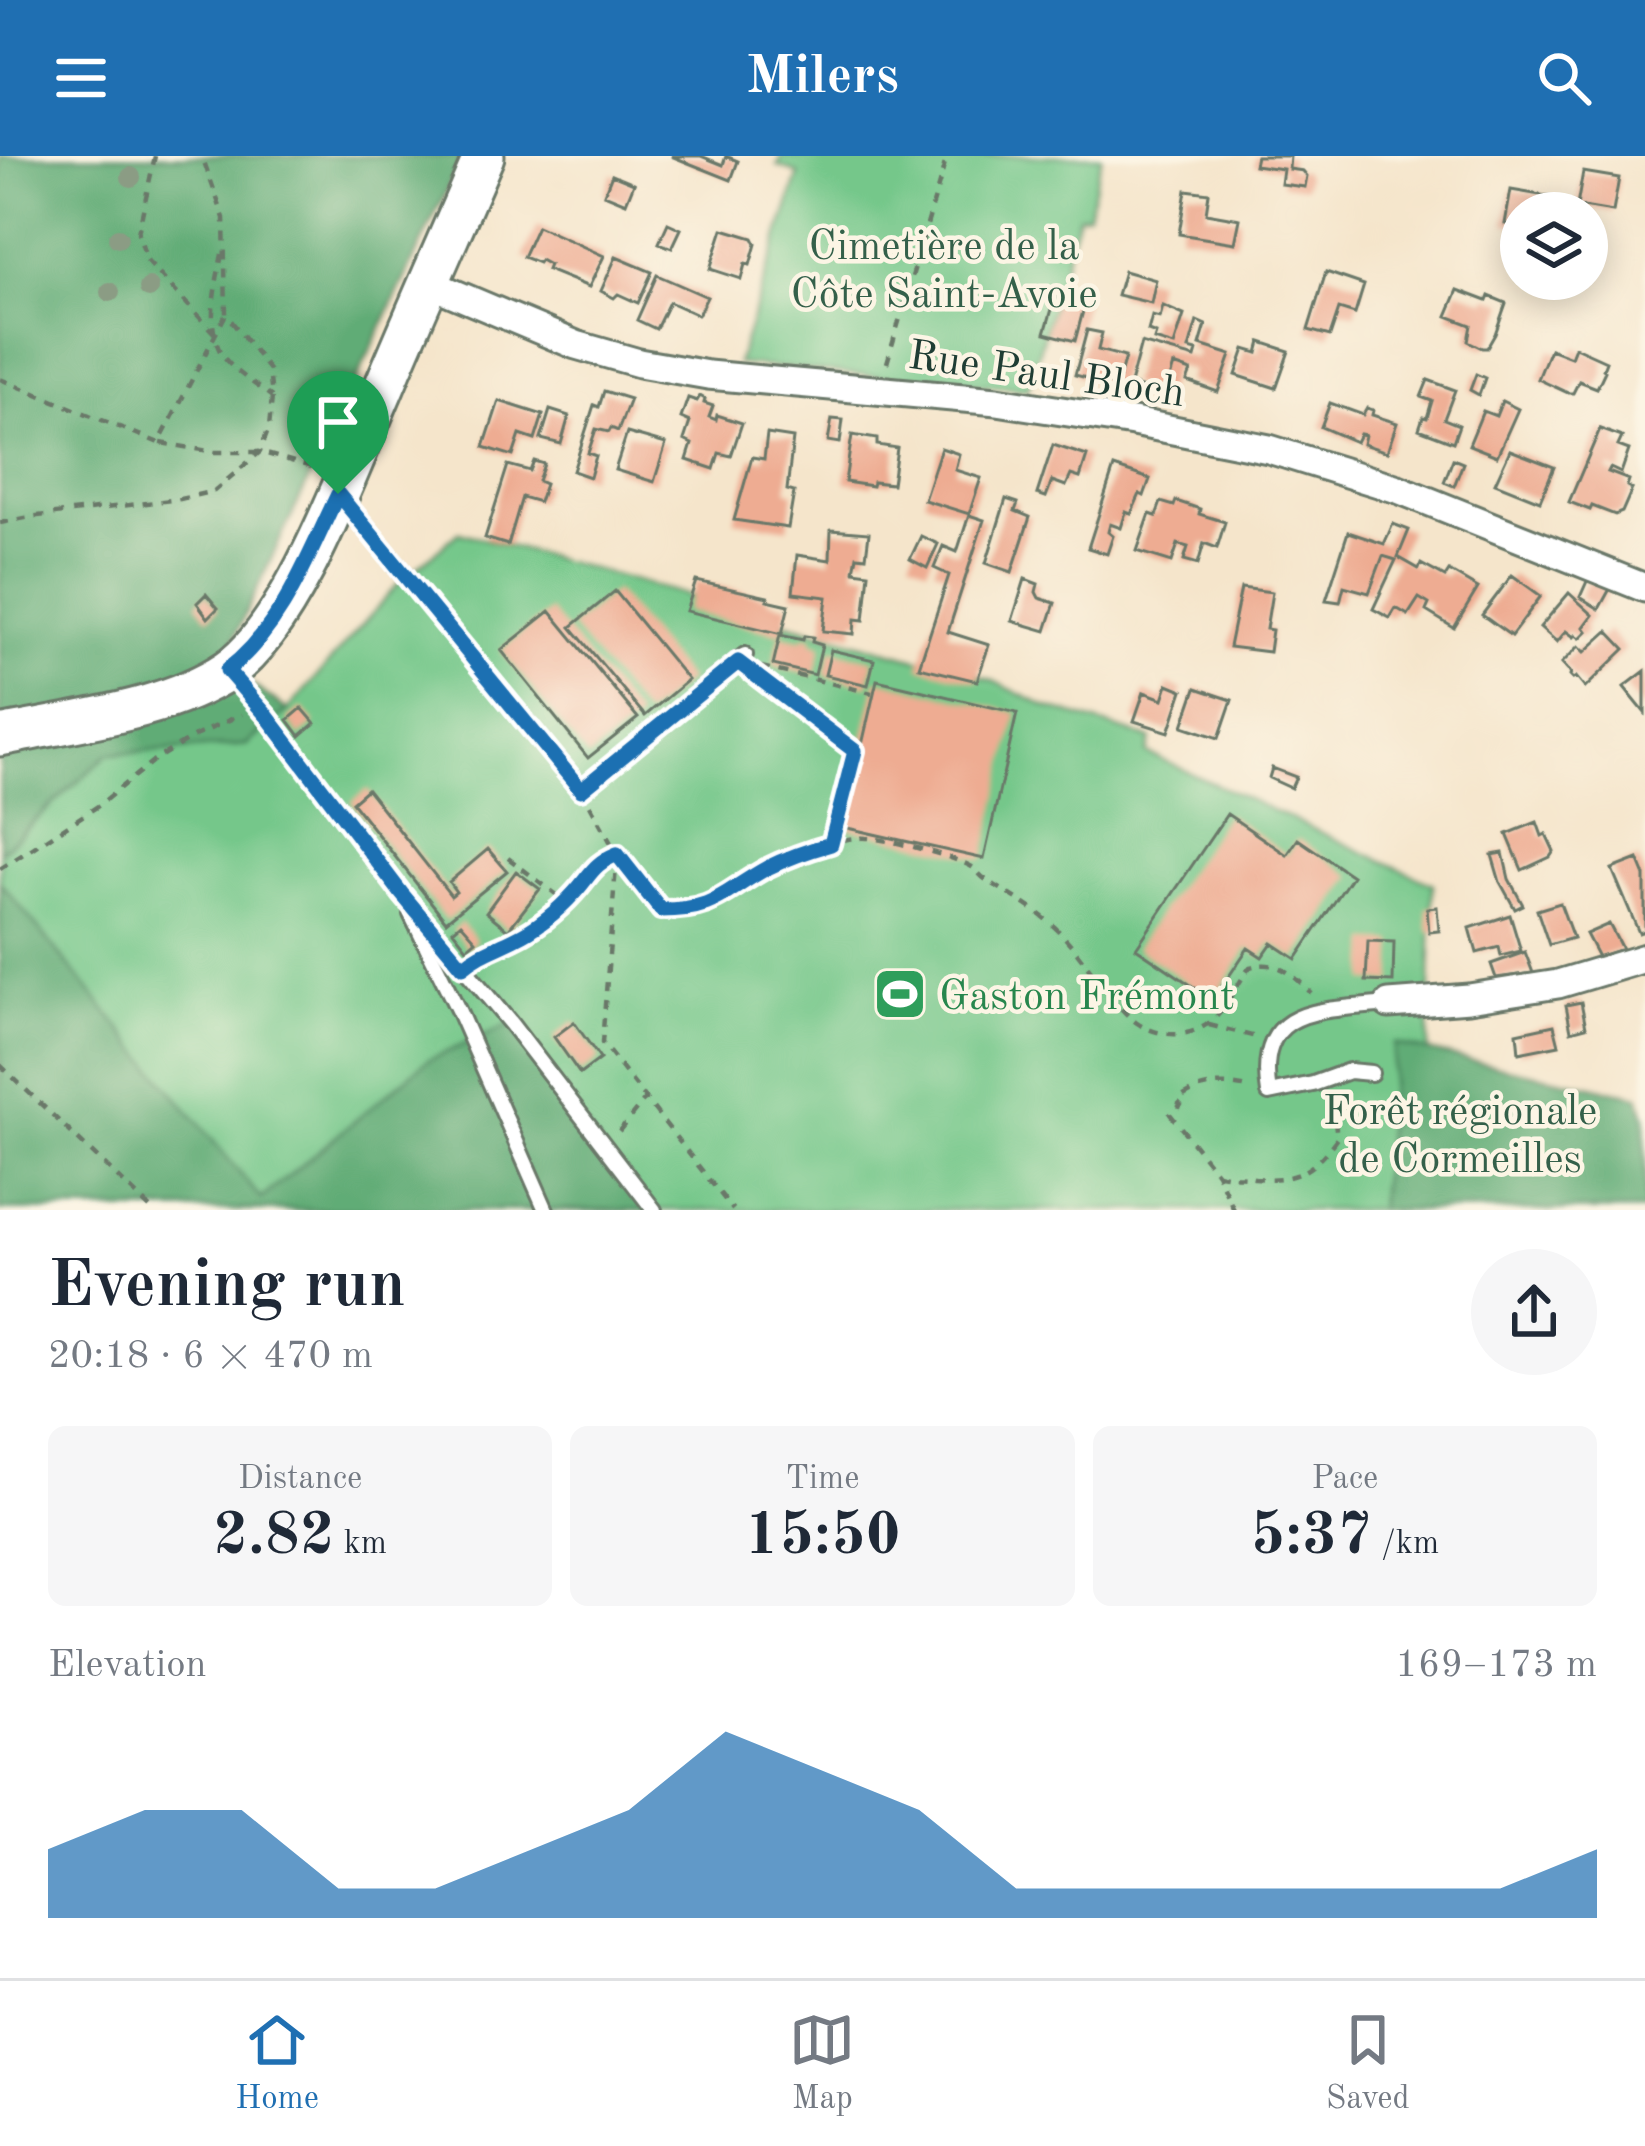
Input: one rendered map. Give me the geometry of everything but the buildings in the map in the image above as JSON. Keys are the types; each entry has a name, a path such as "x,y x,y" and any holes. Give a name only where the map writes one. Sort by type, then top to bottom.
{"street":[{"path":"0,736 182,694 227,670 252,650 291,590 338,494 484,156"},
{"name":"Rue Paul Bloch","path":"429,283 576,345 639,363 708,375 1020,405 1269,448 1397,489 1645,588"},
{"path":"1389,1004 1558,984 1645,958"}],"lane":[{"path":"338,494 581,790 741,658"},
{"path":"227,670 654,1210"},
{"path":"402,894 546,1210"},
{"path":"1371,1073 1349,1071 1269,1093 1266,1072 1276,1034 1302,1014 1389,1004"}],"path":[{"path":"154,156 138,233 147,261 215,334"},
{"path":"158,443 226,314 224,218 202,156"},
{"path":"878,391 947,156"},
{"path":"224,242 214,297 215,334 224,358 272,398"},
{"path":"0,523 214,491 260,452 272,398 269,370 226,314"},
{"path":"0,380 158,443 215,452 260,452 300,461 323,471 338,494"},
{"path":"741,658 872,693"},
{"path":"741,658 855,751 831,844"},
{"path":"0,869 98,806 154,760 254,704"},
{"path":"581,790 617,854 661,910 699,908 767,868 831,844 866,838 972,867 982,878 1008,891 1062,934 1130,1019 1151,1032 1195,1031 1208,1024 1258,964 1286,969 1327,1011"},
{"path":"463,967 546,919 600,861 617,854"},
{"path":"617,854 602,1043 733,1210"},
{"path":"508,858 565,901"},
{"path":"1208,1024 1274,1040"},
{"path":"0,1065 152,1210"},
{"path":"1217,1173 1292,1178 1322,1159 1337,1138 1328,1078"},
{"path":"1234,1210 1217,1173 1170,1114 1190,1090 1212,1084 1231,1083 1269,1093"},
{"path":"603,1144 646,1098"}],"green space":[{"path":"0,156 463,156 223,665 288,710 246,745 108,754 0,852"},
{"name":"Cimetière de la Côte Saint-Avoie","path":"781,156 1102,156 1088,213 1078,215 1028,389 737,364 799,174 778,166"},
{"path":"459,532 989,679 1047,707 1151,739 1147,753 1433,884 1423,1210 241,1210 0,920 0,853 108,754 246,745 288,710 397,585"},
{"path":"0,882 261,1199 428,1060 511,1024 647,1210 0,1210"},
{"name":"Forêt régionale de Cormeilles","path":"1394,1044 1639,1096 1645,1117 1645,1210 1379,1210"}],"place":[{"name":"Gaston Frémont","path":"900,994"}],"route":[{"path":"338,494 581,790 738,662 855,751 831,844 767,868 725,896 685,910 661,910 617,854 600,861 546,919 463,967 227,670 252,650 272,623 338,494"}]}
